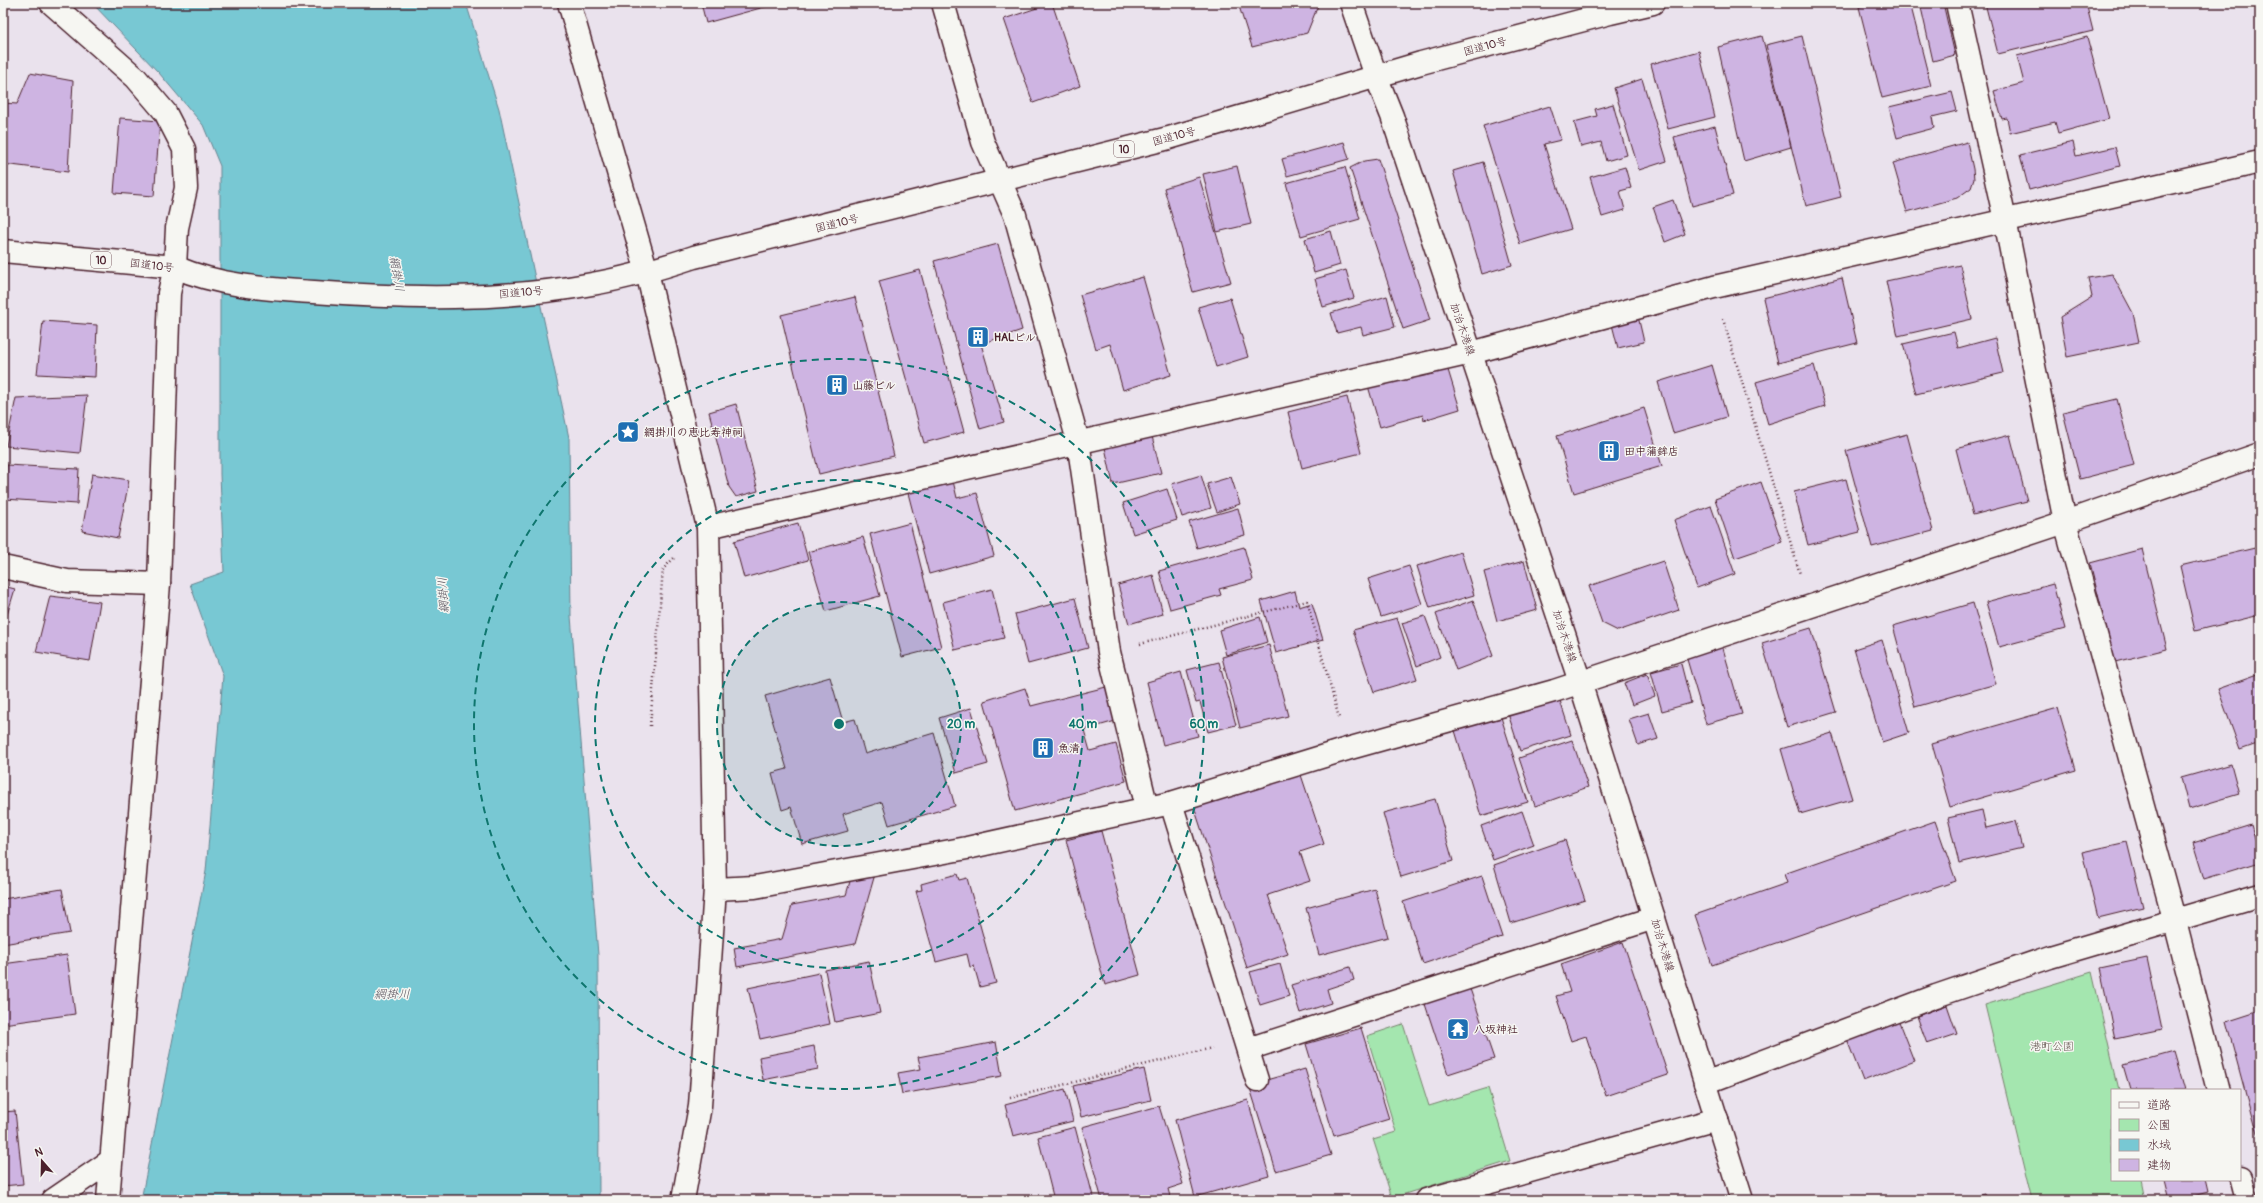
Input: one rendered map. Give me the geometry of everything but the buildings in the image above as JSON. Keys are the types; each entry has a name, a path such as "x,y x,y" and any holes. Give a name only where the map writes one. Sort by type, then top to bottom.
{"main road":[{"path":"51,3 136,78 165,112 184,149 186,188 178,228 175,267 169,293 159,584 110,1161 108,1200"},
{"path":"569,3 647,272 708,527 715,889 700,1106 684,1200"},
{"path":"943,3 983,142 1015,216 1078,441 1109,652 1147,808"},
{"name":"加治木港線","path":"1351,3 1376,76 1392,116 1580,682 1742,1200"},
{"name":"国道10号","path":"3,250 175,267 198,277 257,288 344,295 469,296 592,284 647,272 694,258 1169,138 1609,8 1653,3"},
{"path":"1957,3 2005,220 2065,522 2175,922 2218,1089"},
{"path":"708,527 1078,441 1471,353 1714,288 2260,162"},
{"path":"715,889 755,887 967,848 1171,803 1580,682 1809,605 2065,522 2260,454"},
{"path":"3,567 67,581 159,584"},
{"path":"1171,803 1258,1080"},
{"path":"1706,1083 1936,996 2043,960 2175,922 2260,895"},
{"path":"1246,1044 1654,918"},
{"path":"1426,1200 1717,1119"},
{"path":"53,1200 110,1161"},
{"path":"2241,1181 2246,1200"}],"path":[{"path":"1714,288 1809,605"},
{"path":"650,726 663,568 708,527"},
{"path":"1109,652 1307,602 1347,750"},
{"path":"1010,1098 1246,1044"}],"green space":[{"name":"港町公園","path":"2092,972 2119,1089 2111,1089 2111,1181 2141,1181 2145,1200 2032,1200 1985,1005"},
{"path":"1403,1024 1429,1106 1488,1088 1510,1161 1392,1198 1373,1139 1396,1132 1367,1036"}],"water":[{"name":"網掛川","path":"92,3 466,3 499,109 569,438 571,616 598,955 599,1200 141,1200 206,871 223,676 190,584 224,572 220,474 220,166 203,125 159,73"}],"place":[{"name":"HALビル","path":"978,337"},
{"name":"山藤ビル","path":"837,385"},
{"name":"網掛川の恵比寿神祠","path":"628,432"},
{"name":"田中蒲鉾店","path":"1609,451"},
{"name":"魚清","path":"1043,748"},
{"name":"八坂神社","path":"1458,1029"}]}
